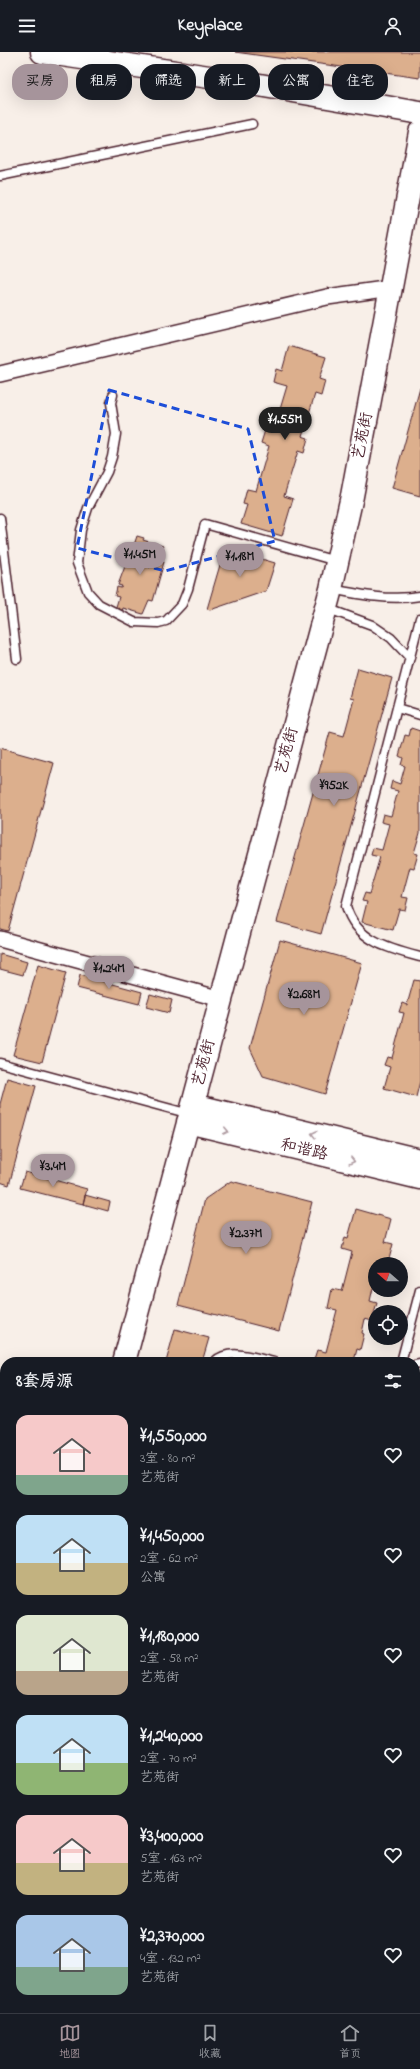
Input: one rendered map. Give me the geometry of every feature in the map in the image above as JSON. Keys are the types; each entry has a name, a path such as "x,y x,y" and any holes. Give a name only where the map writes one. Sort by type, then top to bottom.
{"street":[{"path":"42,52 70,54 420,112"},
{"name":"艺苑街","path":"125,1357 337,562 352,496 420,132"},
{"path":"0,374 327,297 392,288"},
{"path":"0,939 221,1000"},
{"name":"和谐路","path":"190,1114 420,1160"},
{"name":"和谐路","path":"190,1114 420,1178"}],"lane":[{"path":"0,176 252,124"},
{"path":"113,395 111,403 116,434 112,457 83,523 77,563 88,592 99,604 134,622 158,623 166,621 182,604 188,589 205,524 337,562"},
{"path":"0,518 1,538 17,659"},
{"path":"328,599 374,597 408,598 420,596"},
{"path":"328,599 391,638 410,658"},
{"path":"420,618 346,906 350,920 375,942 420,957"},
{"path":"397,708 420,715"},
{"path":"0,1063 190,1114"},
{"path":"402,1357 420,1290"},
{"path":"224,1357 230,1354 252,1357"}],"highlighted area":[{"path":"109,390 248,429 275,541 165,571 77,548"}],"building":[{"path":"235,52 420,52 420,78 388,74 388,64 332,64 332,66"},
{"path":"289,346 326,357 319,379 325,381 321,396 315,394 302,436 308,438 304,453 298,451 284,496 293,499 282,536 241,524 247,505 243,504 247,489 256,491 269,446 261,443 267,424 275,426 287,386 273,382 276,369 282,371"},
{"path":"420,388 420,496 392,488"},
{"path":"137,536 144,538 143,540 163,546 160,555 163,556 161,561 164,562 153,601 149,600 143,614 123,608 122,612 115,610 119,597 115,596 117,587 121,588 122,586 118,585 127,561 130,559 126,558 129,547 133,548"},
{"path":"225,548 275,563 266,591 210,610 207,609"},
{"path":"358,668 392,678 321,934 277,922 330,732 344,736 354,699 350,698"},
{"path":"411,728 420,731 420,833 414,853 418,854 414,868 410,867 402,897 408,898 405,910 399,909 393,930 362,922 367,902 362,901 365,893 369,894 380,857 371,855 373,848 382,850 389,824 381,822 383,814 391,816 398,791 390,789 392,781 400,784 405,766 401,765 403,758 399,756 405,735 409,736"},
{"path":"0,748 54,763 8,931 0,929"},
{"path":"280,940 362,963 325,1094 263,1076 250,1048"},
{"path":"0,954 27,962 23,975 0,969"},
{"path":"38,965 66,973 42,1062 13,1055"},
{"path":"80,975 142,992 139,1004 77,988"},
{"path":"414,980 420,981 420,1081 416,1097 384,1088 390,1067 384,1065 387,1057 392,1058 404,1013 399,1012 402,1003 407,1005"},
{"path":"150,994 172,1000 169,1013 146,1007"},
{"path":"7,1078 36,1086 9,1185 0,1182 0,1104"},
{"path":"25,1172 87,1189 83,1204 20,1188"},
{"path":"231,1181 312,1202 279,1331 178,1305 205,1199"},
{"path":"85,1195 110,1202 108,1211 83,1204"},
{"path":"356,1209 391,1219 385,1242 393,1244 390,1257 368,1257 368,1297 371,1297 370,1301 377,1303 376,1305 368,1305 368,1320 365,1319 362,1333 364,1334 360,1350 357,1349 355,1357 315,1357 317,1350 326,1352 337,1310 328,1308 332,1289 342,1291 352,1252 342,1249 345,1237 348,1238"},
{"path":"175,1329 209,1338 203,1357 167,1357"}]}
